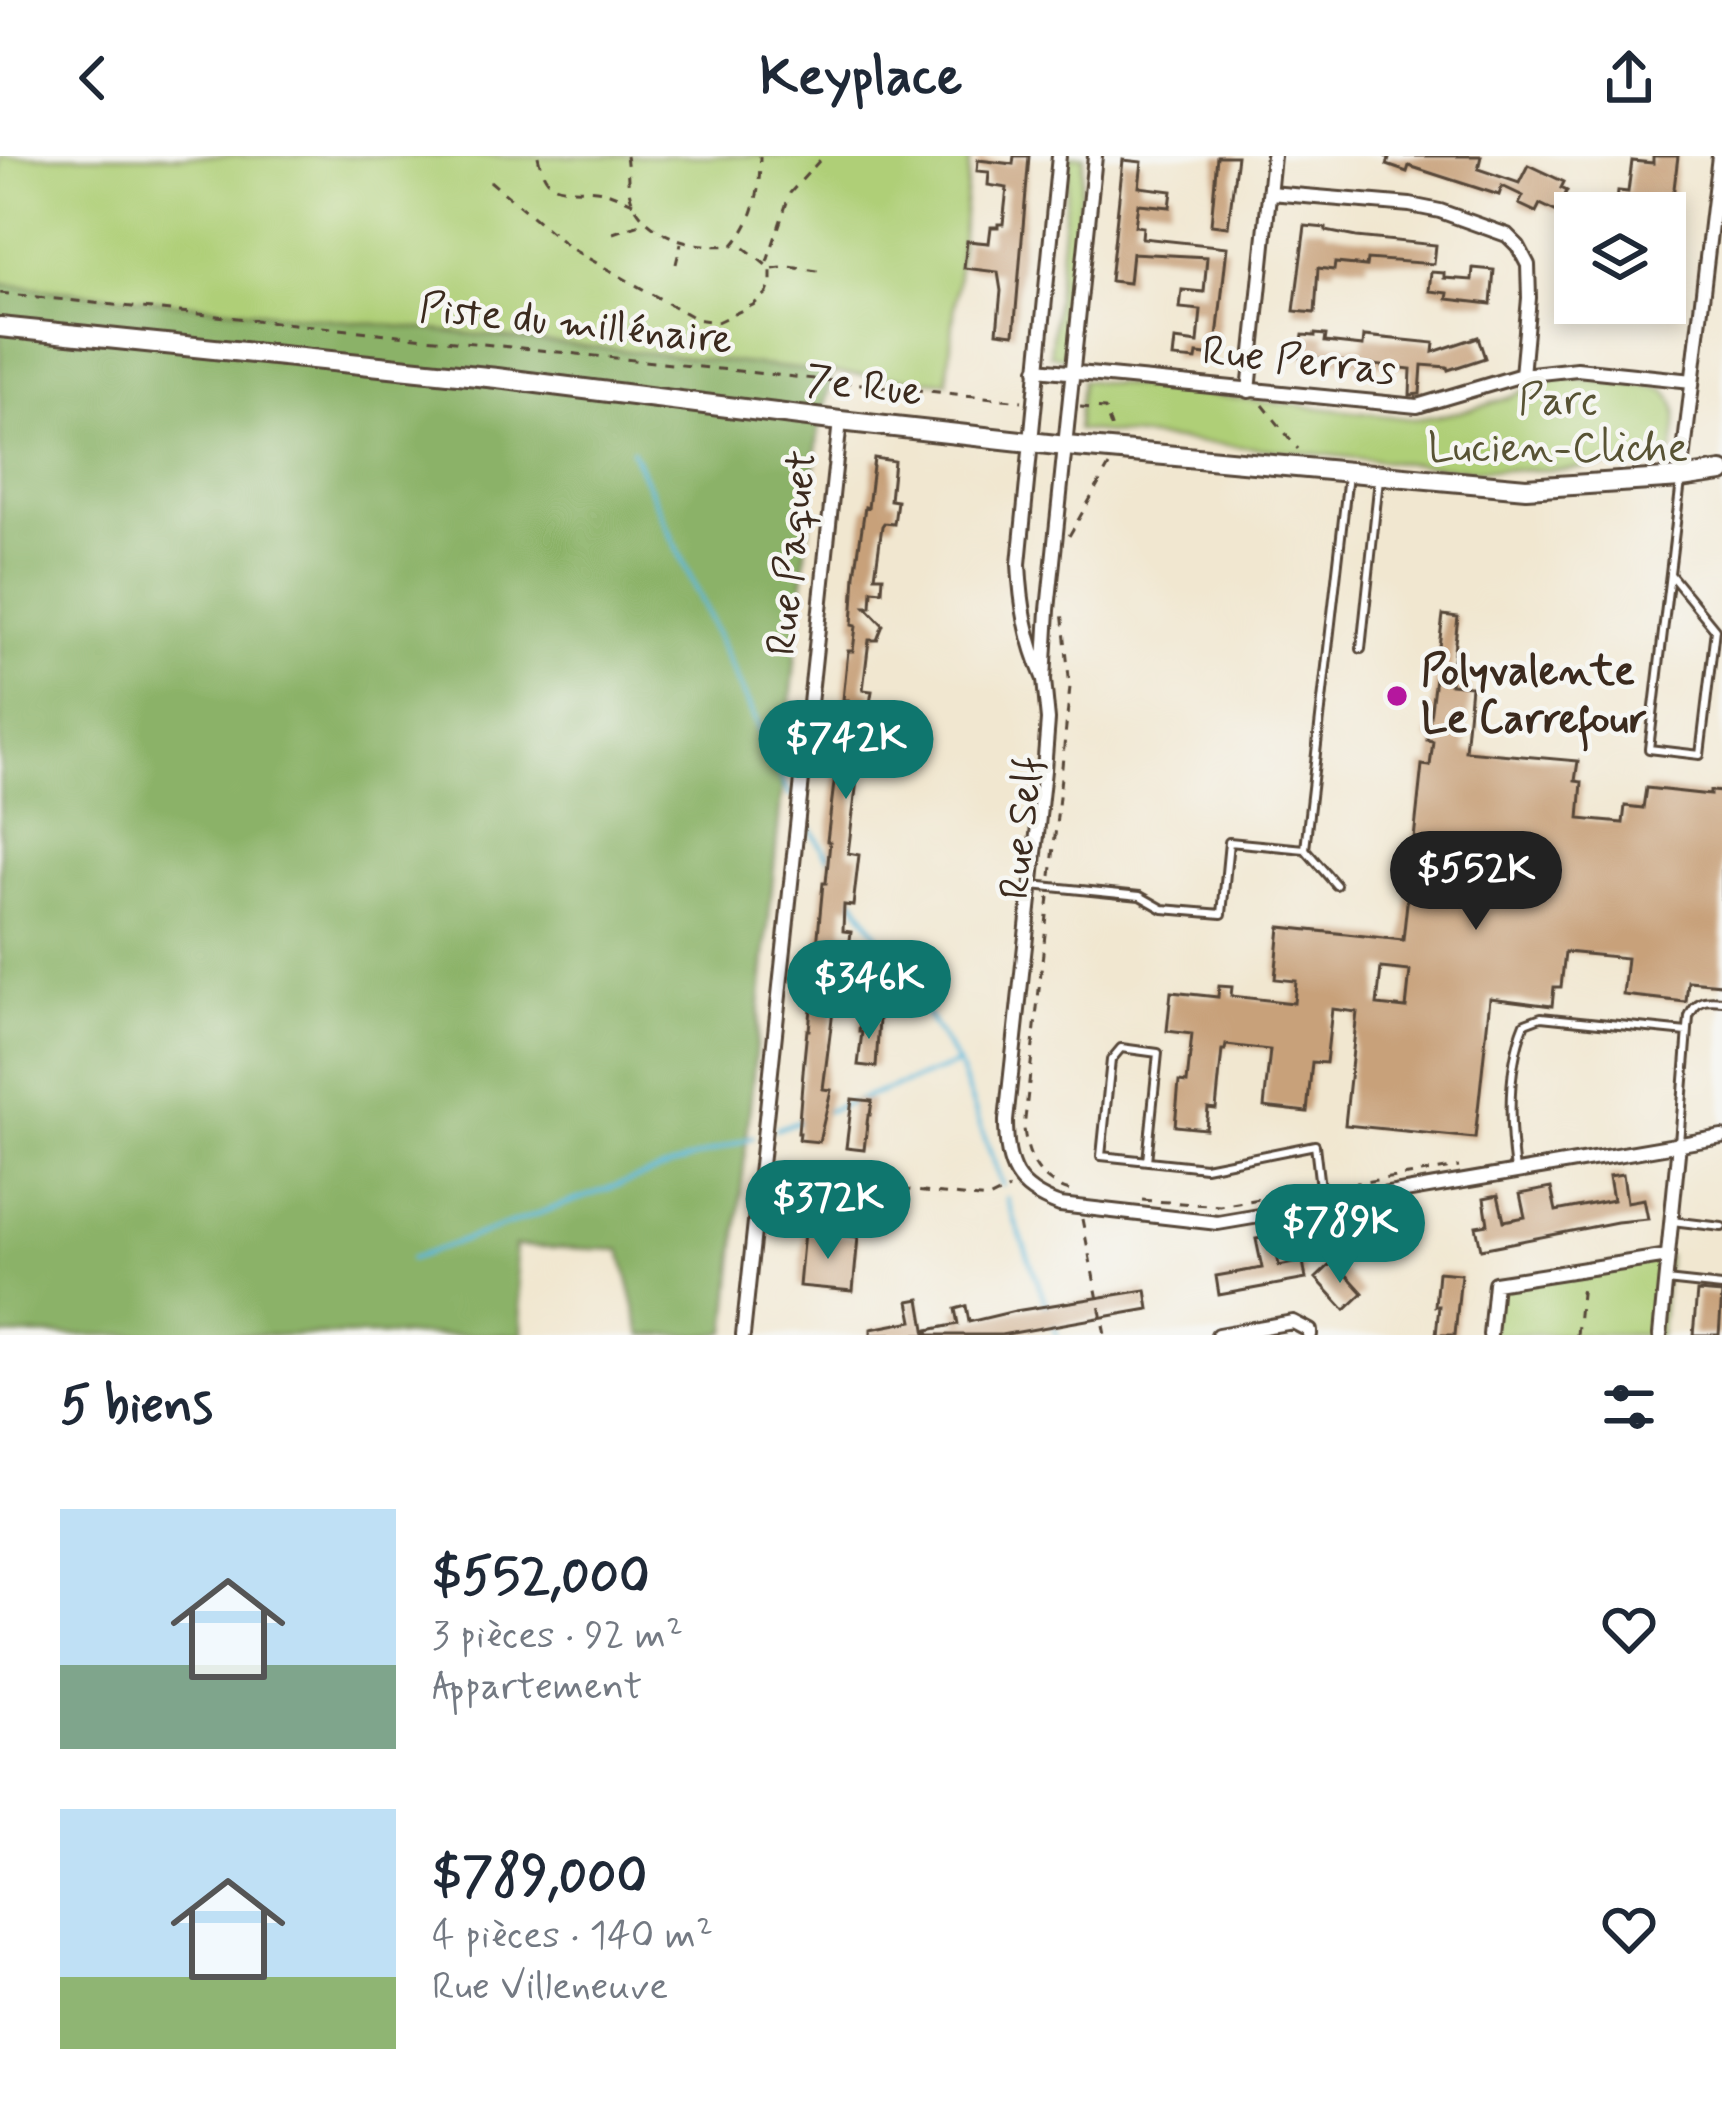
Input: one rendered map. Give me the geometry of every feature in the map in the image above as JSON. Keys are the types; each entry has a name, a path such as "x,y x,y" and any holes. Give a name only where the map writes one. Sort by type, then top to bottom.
{"street":[{"name":"Rue Self","path":"1044,680 1021,603 1019,564 1059,156"},
{"name":"Rue Self","path":"1020,1181 1006,1148 1006,1121 1048,720 1044,680 1048,610 1095,156"},
{"path":"1249,391 1274,156"},
{"path":"1681,478 1719,156"},
{"path":"1270,193 1409,205 1507,235 1528,265 1522,375"},
{"name":"7e Rue","path":"0,327 497,377 1066,446 1526,488 1722,472"},
{"name":"Rue Perras","path":"1037,369 1418,406 1522,375 1577,369 1693,381"},
{"name":"Rue Paquet","path":"743,1335 840,422"},
{"path":"1020,1181 1038,1197 1080,1209 1218,1222 1722,1137"},
{"path":"1660,1335 1679,1142"},
{"path":"1490,1335 1495,1283 1668,1256"},
{"path":"1218,1335 1293,1322 1310,1335"}],"lane":[{"path":"1305,849 1349,472"},
{"path":"1361,649 1379,474"},
{"path":"1670,574 1715,629 1700,754 1649,749 1681,478"},
{"path":"1031,885 1140,896 1163,909 1222,914 1229,842 1305,849 1336,885"},
{"path":"1679,1142 1694,1006 1701,1001 1722,1001"},
{"path":"1515,1172 1509,1129 1517,1048 1525,1023 1541,1017 1688,1032"},
{"path":"1147,1161 1158,1053 1121,1048 1111,1060 1101,1156 1147,1161 1205,1167 1315,1145 1322,1205"},
{"path":"1672,1221 1722,1227"},
{"path":"1666,1280 1722,1287"}],"path":[{"path":"538,156 545,180 553,187 602,190 633,203"},
{"path":"626,156 633,203 647,222 682,242 716,247 736,242 755,206 760,156"},
{"path":"766,265 790,193 820,160"},
{"path":"490,181 569,248 696,319 717,322 753,305 767,292 771,269"},
{"path":"613,233 647,222"},
{"path":"676,264 682,242"},
{"path":"736,242 771,269 825,272"},
{"name":"Piste du millénaire","path":"0,293 1034,402"},
{"path":"1249,391 1311,468"},
{"path":"1065,547 1108,470 1113,434 1105,409 1070,406"},
{"name":"Rue Self","path":"1061,603 1070,687 1024,1129 1034,1166 1047,1181 1079,1193"},
{"path":"1125,1198 1220,1206 1471,1165"},
{"path":"760,1175 989,1199 1020,1181"},
{"path":"1080,1209 1105,1335"},
{"path":"1577,1335 1583,1269"}],"green space":[{"path":"0,156 970,156 947,382 0,284"},
{"path":"1070,156 1084,156 1064,357 1050,355"},
{"path":"0,284 833,373 818,433 727,1332 642,1335 621,1250 514,1246 523,1335 0,1335"},
{"name":"Parc Lucien-Cliche","path":"1561,377 1662,388 1676,408 1673,450 1664,460 1563,470 1475,470 1077,430 1082,380 1414,419 1485,405"},
{"path":"1668,1256 1660,1335 1490,1335 1495,1283"}],"building":[{"path":"1014,156 1029,156 1014,334 997,332 998,272 964,268 967,241 989,243 991,227 1003,224 1007,188 988,185 989,172 977,171 978,160 1013,164"},
{"path":"1217,156 1237,156 1228,227 1211,225"},
{"path":"1385,156 1481,156 1478,169 1519,183 1528,165 1564,182 1561,188 1567,191 1554,192 1554,211 1540,204 1536,212 1519,204 1523,196 1502,186 1499,195 1409,166 1407,172 1387,165"},
{"path":"1653,156 1678,156 1674,192 1628,192 1632,161 1653,163"},
{"path":"1123,160 1142,162 1139,187 1172,191 1170,207 1138,204 1135,226 1143,227 1142,238 1227,247 1215,356 1173,358 1175,340 1198,343 1201,310 1180,308 1182,290 1204,292 1207,257 1132,253 1129,283 1110,281"},
{"path":"1305,226 1436,245 1434,264 1367,259 1366,266 1335,263 1334,270 1318,268 1315,313 1294,311"},
{"path":"1473,268 1494,270 1491,304 1447,299 1448,293 1429,291 1431,272 1472,280"},
{"path":"1303,335 1326,335 1325,342 1363,346 1364,336 1434,343 1433,352 1478,337 1485,358 1448,370 1422,365 1420,394 1410,395 1411,369 1299,357"},
{"path":"874,458 894,461 890,500 897,501 894,524 882,526 875,576 883,576 882,591 872,590 871,607 866,607 883,625 877,640 869,640 863,690 872,691 869,710 907,715 905,727 873,723 870,757 860,756 848,853 859,855 853,906 844,905 843,931 851,932 849,948 833,946 828,994 835,995 823,1089 831,1090 819,1142 799,1140 798,1133 839,742 844,729 863,713 846,711 848,700 843,700 856,626 852,625 855,575"},
{"path":"1443,615 1458,617 1450,684 1471,686 1465,751 1578,761 1575,781 1582,782 1579,819 1623,823 1625,806 1643,808 1646,788 1710,795 1710,791 1722,792 1722,984 1688,981 1686,1002 1623,995 1627,958 1565,952 1561,987 1554,987 1552,1006 1490,998 1475,1138 1345,1125 1357,1012 1332,1009 1326,1063 1312,1062 1307,1112 1264,1107 1270,1050 1226,1045 1216,1109 1208,1108 1206,1129 1175,1126 1179,1082 1187,1083 1192,1034 1167,1031 1171,992 1218,997 1219,986 1232,987 1231,996 1294,1003 1296,981 1275,979 1280,927 1403,940 1422,765 1430,766 1433,741 1427,740","holes":["1381,968 1410,971 1406,1008 1377,1005"]},
{"path":"860,1017 879,1019 876,1067 858,1065"},
{"path":"852,1099 872,1101 864,1150 846,1148"},
{"path":"1623,1174 1627,1202 1644,1199 1648,1219 1481,1249 1476,1226 1488,1224 1484,1198 1498,1195 1504,1221 1525,1217 1520,1194 1551,1188 1556,1211 1613,1200 1609,1176"},
{"path":"804,1232 858,1237 853,1291 799,1286"},
{"path":"1274,1236 1279,1266 1303,1261 1306,1279 1219,1295 1216,1276 1262,1268 1256,1239"},
{"path":"1334,1261 1363,1293 1345,1310 1316,1278"},
{"path":"1438,1272 1461,1274 1455,1335 1436,1335"},
{"path":"1146,1290 1149,1309 1001,1335 929,1335 928,1330 958,1324 955,1309 966,1306 969,1322"},
{"path":"1697,1292 1722,1294 1719,1335 1693,1335"},
{"path":"920,1299 926,1335 871,1335 871,1329 913,1321 909,1301"}],"waterway":[{"path":"632,450 790,796"},
{"path":"808,824 830,860"},
{"path":"852,895 958,1064 1002,1185"},
{"path":"822,1113 958,1064"},
{"path":"776,1129 800,1121"},
{"path":"411,1259 753,1137"},
{"path":"1007,1199 1047,1307"},
{"path":"1053,1323 1057,1335"}],"place":[{"name":"Polyvalente Le Carrefour","path":"1397,696"}]}
